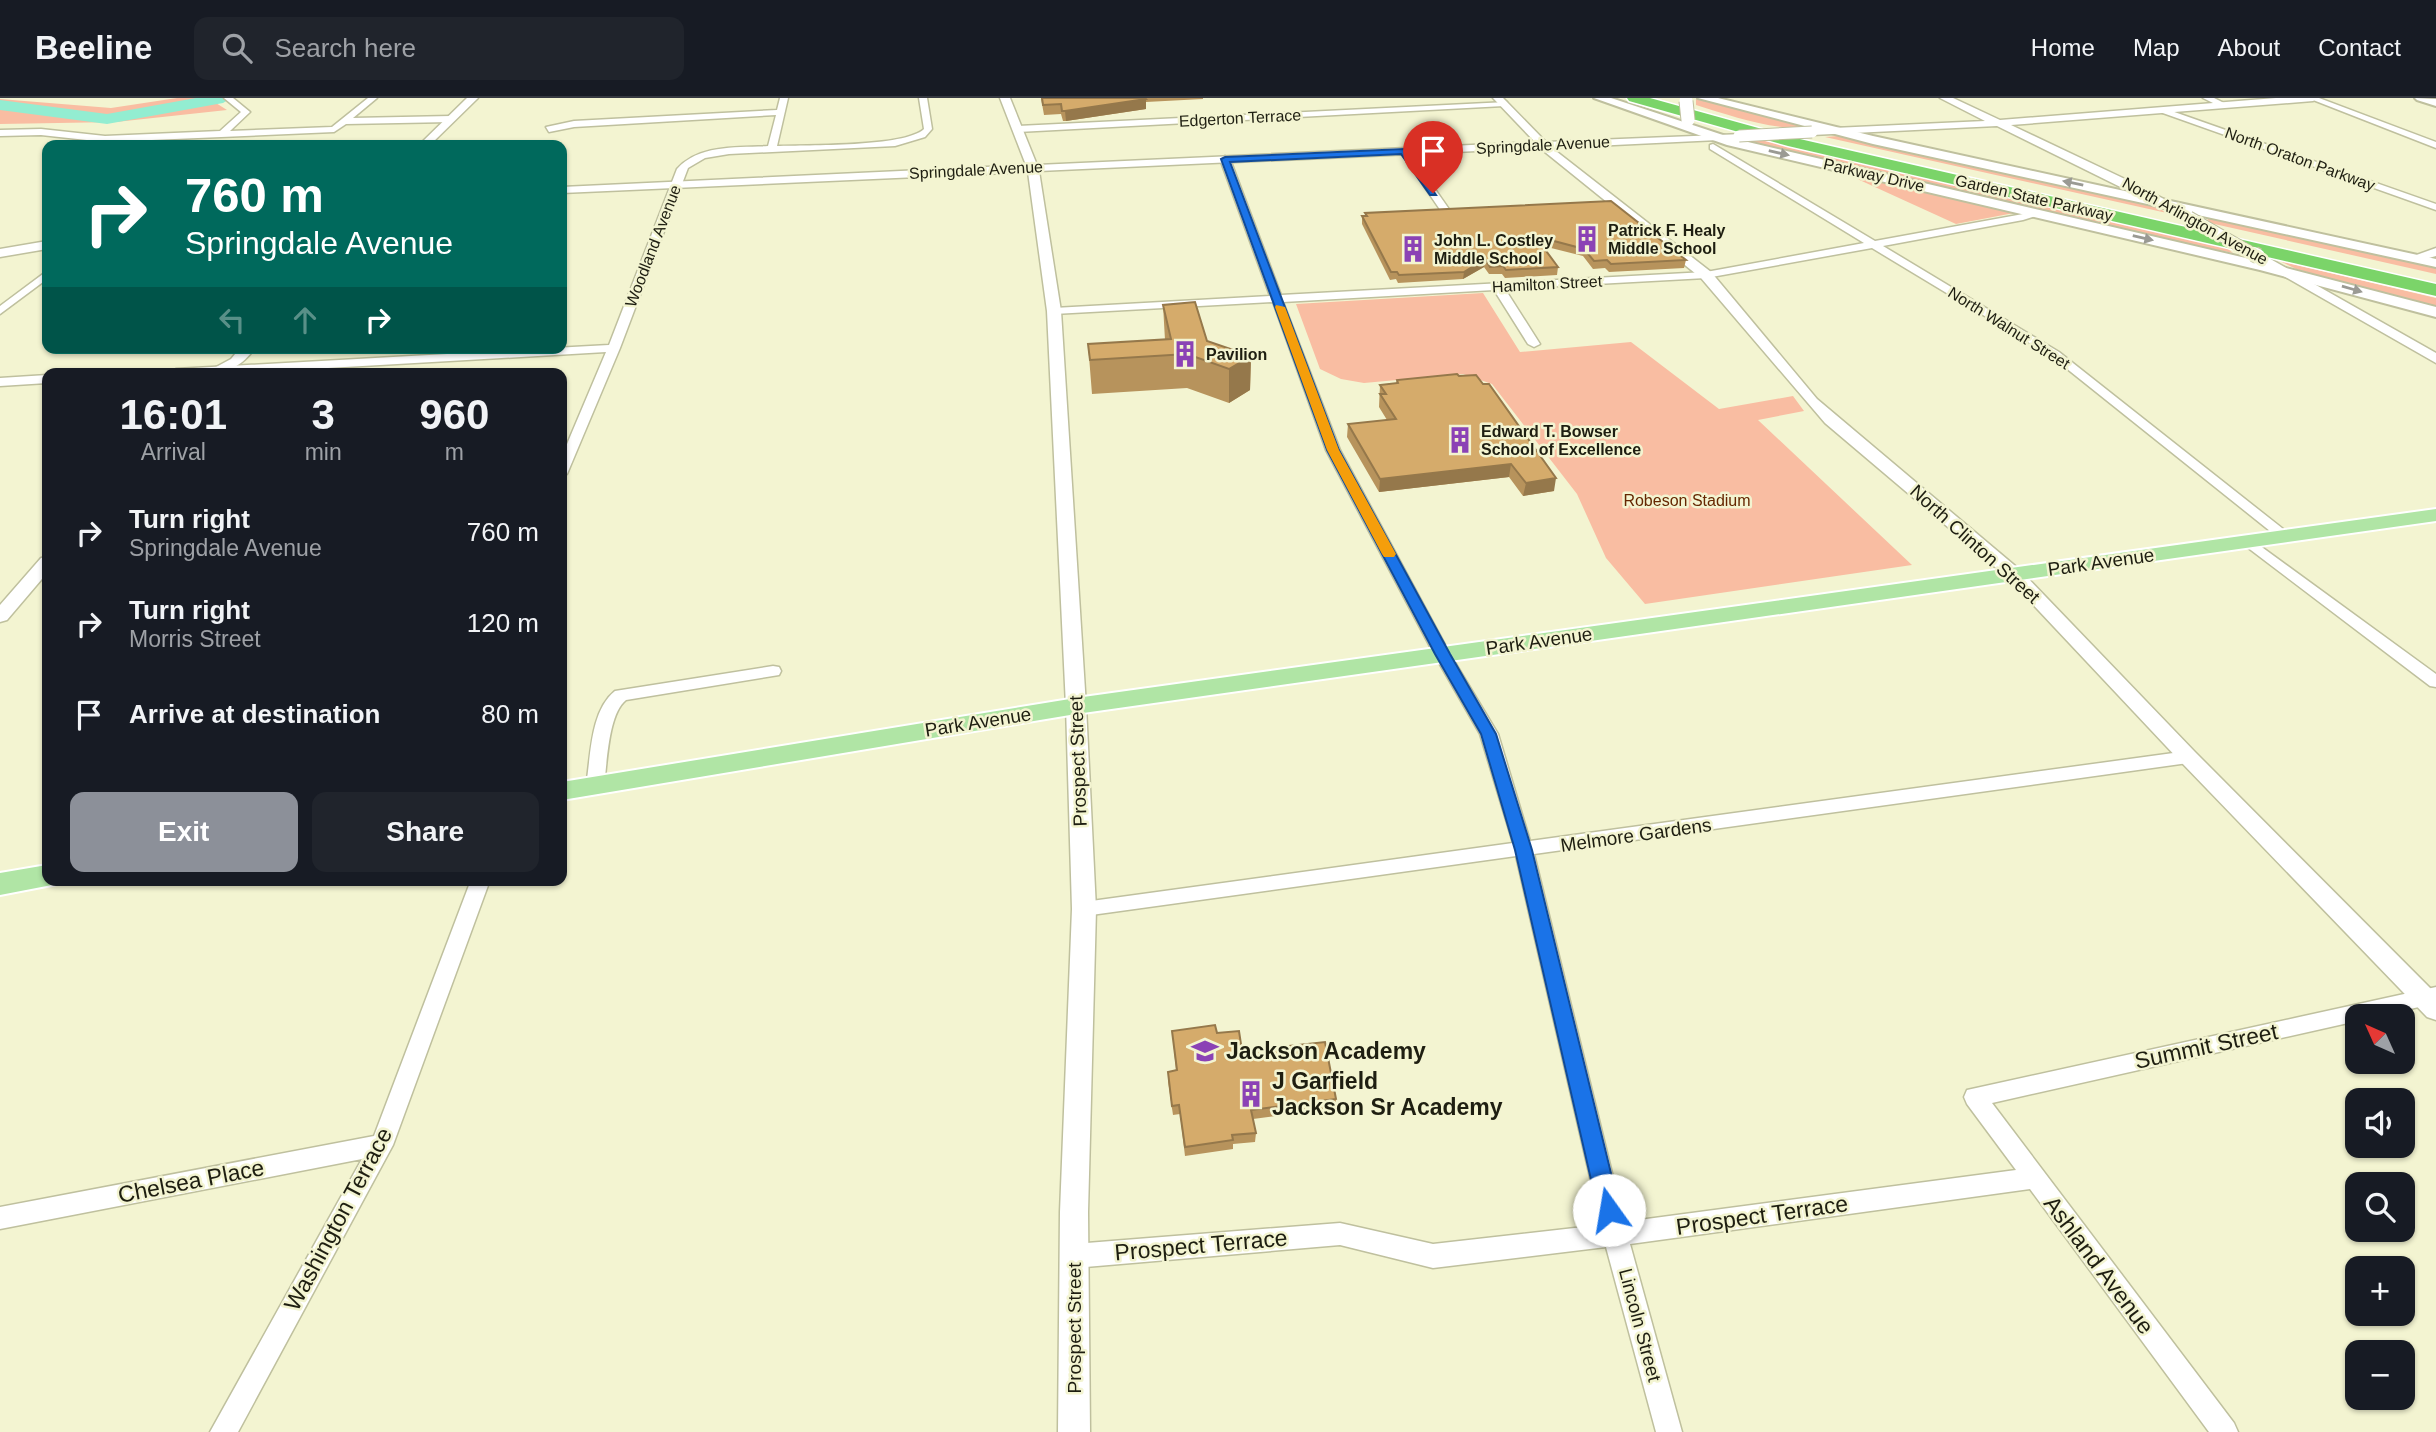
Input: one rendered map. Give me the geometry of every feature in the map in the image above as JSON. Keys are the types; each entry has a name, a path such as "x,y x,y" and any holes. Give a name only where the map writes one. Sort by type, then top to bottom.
{"highway":[{"name":"Garden State Parkway","path":"1634,98 1805,145 2436,290"},
{"name":"Garden State Parkway","path":"1661,98 1797,135 2436,280"}],"main road":[{"name":"Parkway Drive","path":"1600,98 1658,118 1713,142 2286,271 2436,312"},
{"path":"1704,98 1838,131"},
{"path":"2421,98 2436,103"},
{"path":"1658,118 1678,122 1688,120 1686,99"},
{"name":"Parkway Drive","path":"1838,131 2436,263"},
{"name":"Park Avenue","path":"567,790 1076,706 2436,515"},
{"path":"0,884 42,877"}],"street":[{"path":"0,134 41,132 105,139 334,129 373,98"},
{"path":"429,140 473,98"},
{"path":"772,148 785,98"},
{"name":"Woodland Avenue","path":"567,459 614,348 680,171 687,163 698,157 729,151 895,143 910,139 928,129 923,98"},
{"name":"Prospect Street","path":"1005,98 1033,168 1054,311 1076,706 1084,909 1074,1256 1074,1432"},
{"name":"North Arlington Avenue","path":"1945,98 2163,203 2436,359"},
{"path":"2207,98 2224,105"},
{"path":"2313,98 2436,145"},
{"name":"Springdale Avenue","path":"567,190 1543,145 1713,142 1739,136 2001,123 2313,98"},
{"path":"214,140 246,112 229,99"},
{"name":"Edgerton Terrace","path":"1018,129 1501,101"},
{"name":"North Clinton Street","path":"1501,101 1543,145 1706,275 1812,402 2014,574 2188,757 2432,1001"},
{"name":"North Oraton Parkway","path":"2163,110 2436,207"},
{"path":"549,129 574,124 780,112"},
{"path":"344,121 451,119"},
{"name":"North Walnut Street","path":"1713,142 2055,354 2285,536"},
{"path":"1404,151 1446,212"},
{"name":"Lincoln Street","path":"1225,159 1333,450 1442,654 1489,734 1524,850 1615,1235 1669,1432"},
{"name":"Hamilton Street","path":"1054,311 1706,275 2023,218 2036,213"},
{"path":"0,253 42,246"},
{"path":"2414,258 2436,252"},
{"path":"0,311 42,278"},
{"path":"1497,287 1534,344"},
{"path":"567,351 614,348"},
{"path":"222,368 236,362 243,354"},
{"path":"280,368 514,354"},
{"path":"0,382 42,379"},
{"path":"2248,541 2436,682"},
{"path":"0,616 42,568"},
{"path":"595,786 602,737 611,703 621,695 773,671"},
{"name":"Melmore Gardens","path":"1084,909 2188,757"},
{"name":"Washington Terrace","path":"223,1432 382,1144 479,886"},
{"name":"Summit Street","path":"1975,1097 2432,1001"},
{"name":"Ashland Avenue","path":"1975,1097 2225,1432"},
{"name":"Chelsea Place","path":"0,1218 382,1144"},
{"name":"Prospect Terrace","path":"1074,1256 1340,1234 1433,1256 1615,1235 2035,1178"}],"green space":[{"path":"177,98 208,98 227,110 116,122 0,124 0,99 111,108"},
{"path":"1696,99 1808,128 1780,127 1751,121 1696,105"},
{"path":"1838,136 2146,201 2167,213 1825,137"},
{"path":"1765,139 2223,245 2233,253 1742,141"},
{"path":"1842,172 2014,213 1956,224"},
{"path":"2206,217 2436,267 2436,274 2210,223"},
{"path":"2280,261 2436,298 2436,308 2296,269"},
{"name":"Robeson Stadium","path":"1483,293 1520,352 1631,342 1719,409 1793,396 1804,411 1758,420 1912,565 1645,604 1606,558 1577,494 1492,384 1463,374 1364,383 1341,379 1320,369 1296,304"}],"building":[{"path":"1042,98 1146,99 1062,111 1061,104 1043,105"},
{"path":"1611,201 1686,260 1611,264 1607,260 1594,261 1584,249 1535,236 1558,267 1506,270 1503,266 1490,267 1485,259 1464,272 1399,275 1397,272 1391,272 1362,216 1367,216 1365,213"},
{"path":"1195,302 1207,341 1251,356 1229,369 1187,354 1090,360 1088,344 1171,339 1163,305"},
{"name":"Edward T. Bowser School of Excellence","path":"1457,374 1476,375 1483,384 1489,384 1556,478 1526,483 1511,464 1380,479 1348,424 1396,419 1380,394 1386,394 1380,385 1398,383 1397,380"},
{"name":"J Garfield Jackson Sr Academy","path":"1215,1025 1217,1033 1239,1031 1242,1051 1325,1042 1336,1099 1251,1110 1256,1133 1232,1135 1233,1140 1185,1147 1179,1105 1172,1106 1168,1072 1177,1070 1172,1031"}],"waterway":[{"path":"0,105 107,119 223,98"}],"slow traffic":[{"path":"1280,307 1333,450 1389,554"}],"place":[{"name":"Patrick F. Healy Middle School","path":"1587,239"},
{"name":"John L. Costley Middle School","path":"1413,249"},
{"name":"Pavilion","path":"1185,354"},
{"name":"Edward T. Bowser School of Excellence","path":"1460,440"},
{"name":"Jackson Academy","path":"1205,1051"},
{"name":"J Garfield Jackson Sr Academy","path":"1251,1094"}],"route":[{"path":"1433,193 1404,151 1225,159 1333,450 1442,654 1489,734 1524,850 1609,1210"}]}
